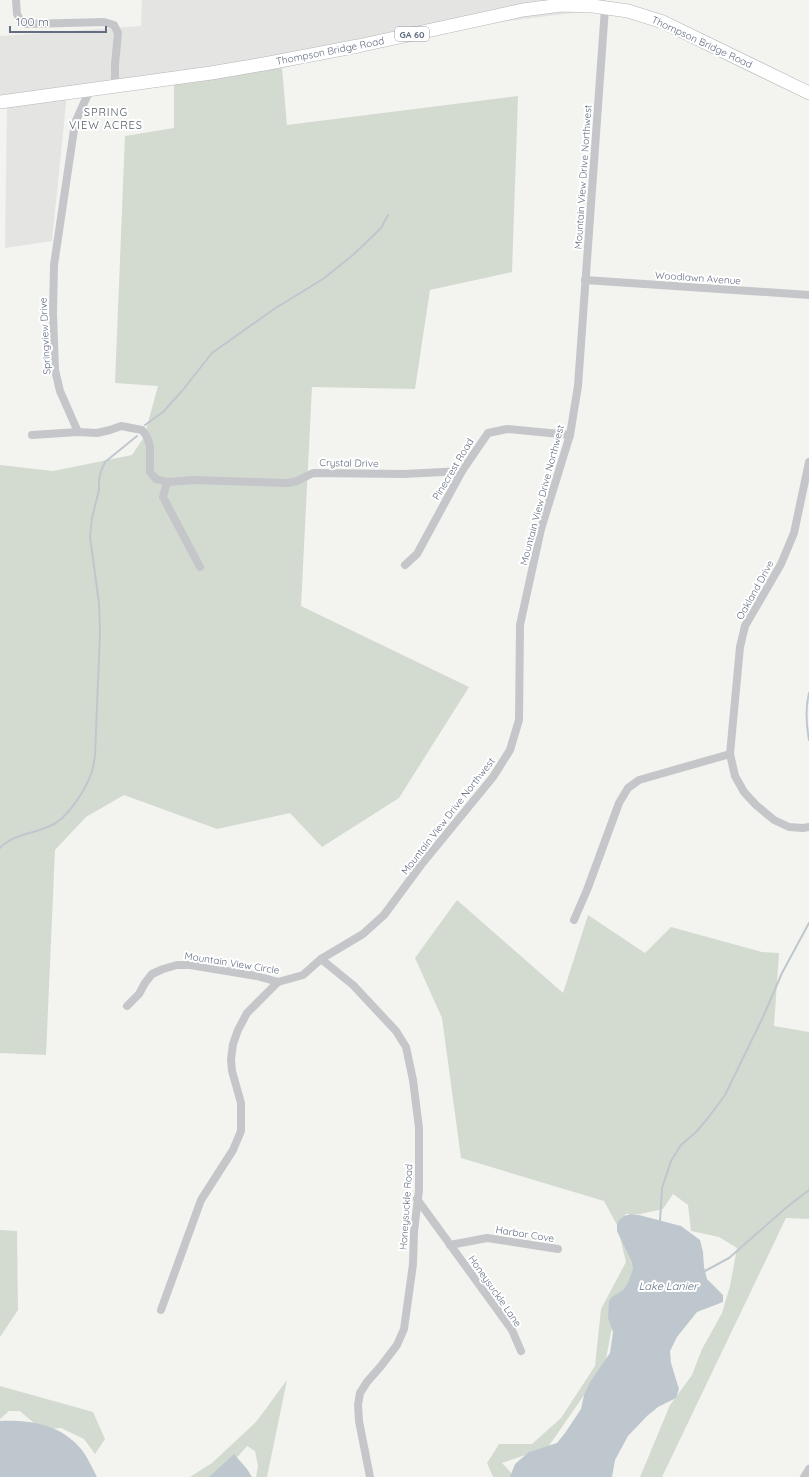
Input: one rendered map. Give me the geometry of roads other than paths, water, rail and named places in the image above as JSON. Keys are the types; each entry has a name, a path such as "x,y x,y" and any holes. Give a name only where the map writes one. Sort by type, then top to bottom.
{"highway":[{"name":"Thompson Bridge Road","path":"0,102 264,64 358,46 523,10 561,5 628,11 663,22 809,93"}],"street":[{"path":"16,0 17,14 20,20 26,24 104,22 114,25 118,33 115,64 115,86"},
{"name":"Mountain View Drive Northwest","path":"321,959 363,934 384,915 421,865 493,777 510,750 519,720 520,625 541,529 570,435 578,386 605,8"},
{"name":"Springview Drive","path":"78,432 60,391 55,370 53,314 54,265 75,123 88,94 94,89"},
{"name":"Woodlawn Avenue","path":"585,280 809,295"},
{"path":"32,436 78,432 97,433 121,426 142,430 147,437 150,446 150,472 156,479 167,482 163,498 200,567"},
{"name":"Pinecrest Road","path":"405,565 417,554 462,471 488,433 507,429 570,435"},
{"name":"Oakland Drive","path":"809,462 794,533 781,564 745,626 740,647 730,754 735,776 744,792 756,805 774,820 789,827 809,827"},
{"name":"Crystal Drive","path":"167,482 194,480 288,483 297,481 313,473 404,474 462,471"},
{"path":"574,920 587,890 619,803 628,788 639,780 651,776 730,754"},
{"name":"Mountain View Circle","path":"127,1006 139,994 152,974 178,965 190,965 257,976 278,982 303,975 321,959"},
{"name":"Honeysuckle Road","path":"321,959 354,985 396,1031 406,1047 413,1080 419,1128 419,1190 414,1231 413,1264 404,1329 396,1345 367,1382 360,1394 358,1405 359,1421 370,1477"},
{"path":"161,1310 202,1200 234,1150 241,1131 241,1103 232,1071 231,1059 233,1044 238,1030 247,1013 278,982"},
{"path":"418,1199 450,1245"},
{"name":"Harbor Cove","path":"450,1245 487,1238 558,1249"},
{"name":"Honeysuckle Lane","path":"450,1245 512,1330 521,1351"},
{"path":"804,1477 809,1469"}],"water":[{"name":"Lake Lanier","path":"631,1214 681,1226 700,1240 707,1279 723,1295 723,1302 697,1312 677,1337 670,1351 671,1363 679,1389 676,1398 658,1407 628,1436 615,1460 612,1477 510,1477 515,1464 529,1452 557,1443 581,1409 584,1395 590,1382 610,1353 613,1332 608,1318 609,1301 612,1297 623,1290 628,1283 633,1269 632,1262 617,1231 617,1225 619,1220 624,1216"},
{"path":"0,1421 23,1421 45,1425 64,1434 82,1450 97,1477 0,1477"},
{"path":"234,1454 252,1477 209,1477"}],"waterway":[{"path":"145,425 163,412 212,353 274,309 323,279 353,255 376,233 381,228 388,215"},
{"path":"0,848 5,843 17,837 44,829 56,823 80,796 92,772 95,756 100,632 99,603 90,537 92,518 99,490 101,471 105,462 137,436"},
{"path":"809,693 806,716 809,740"},
{"path":"660,1221 662,1188 671,1161 681,1145 696,1132 725,1095 763,1017 782,973 809,923"},
{"path":"705,1271 729,1258 787,1207 809,1190"}],"district":[{"name":"SPRING VIEW ACRES","path":"106,118"}]}
